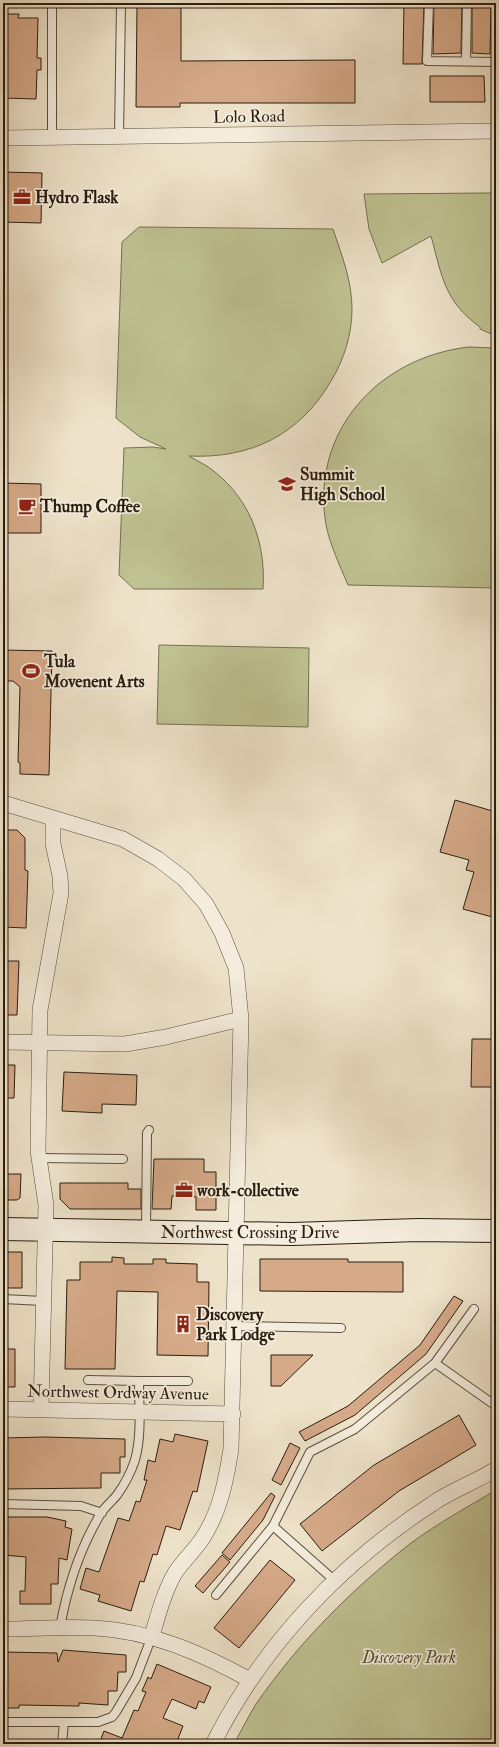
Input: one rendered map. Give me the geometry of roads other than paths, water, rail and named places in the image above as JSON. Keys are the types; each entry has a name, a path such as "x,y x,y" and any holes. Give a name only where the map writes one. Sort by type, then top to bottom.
{"street":[{"name":"Lolo Road","path":"3,138 496,131"},
{"path":"3,803 123,839 158,859 184,879 206,904 222,933 236,968 241,1019 232,1449 227,1475 217,1510 202,1538 175,1573 164,1599 152,1636"},
{"path":"41,1410 46,1205 39,1158 39,1043 43,989 59,912 61,893 60,876 53,844 54,818"},
{"path":"3,1042 125,1044 166,1037 241,1019"},
{"name":"Northwest Crossing Drive","path":"3,1229 292,1234 418,1230 496,1231"},
{"name":"Northwest Ordway Avenue","path":"3,1409 233,1414"},
{"path":"213,1744 250,1680 301,1616 334,1580 383,1539 433,1503 496,1469"},
{"path":"3,1629 94,1628 125,1630 152,1636 191,1650 250,1680"}],"lane":[{"path":"52,3 52,137"},
{"path":"119,137 121,3"},
{"path":"428,3 428,61 496,62"},
{"path":"466,61 467,3"},
{"path":"146,1231 147,1133 149,1130"},
{"path":"39,1158 123,1159"},
{"path":"3,1300 43,1301"},
{"path":"216,1595 273,1526 310,1452 355,1428 435,1363 474,1309"},
{"path":"235,1326 341,1328"},
{"path":"435,1363 496,1406"},
{"path":"88,1380 188,1381"},
{"path":"60,1628 71,1579 84,1548 102,1513 117,1494 128,1476 135,1459 138,1442 139,1381"},
{"path":"3,1504 81,1506 102,1513"},
{"path":"273,1526 334,1580"},
{"path":"3,1722 98,1722 112,1717 136,1678 152,1636"},
{"path":"62,1744 64,1722"}],"place":[{"name":"Hydro Flask","path":"22,197"},
{"name":"Summit High School","path":"287,484"},
{"name":"Thump Coffee","path":"27,506"},
{"name":"Tula Movenent Arts","path":"31,671"},
{"name":"work-collective","path":"184,1190"},
{"name":"Discovery Park Lodge","path":"183,1324"}],"park label":[{"name":"Discovery Park","path":"409,1657"}]}
